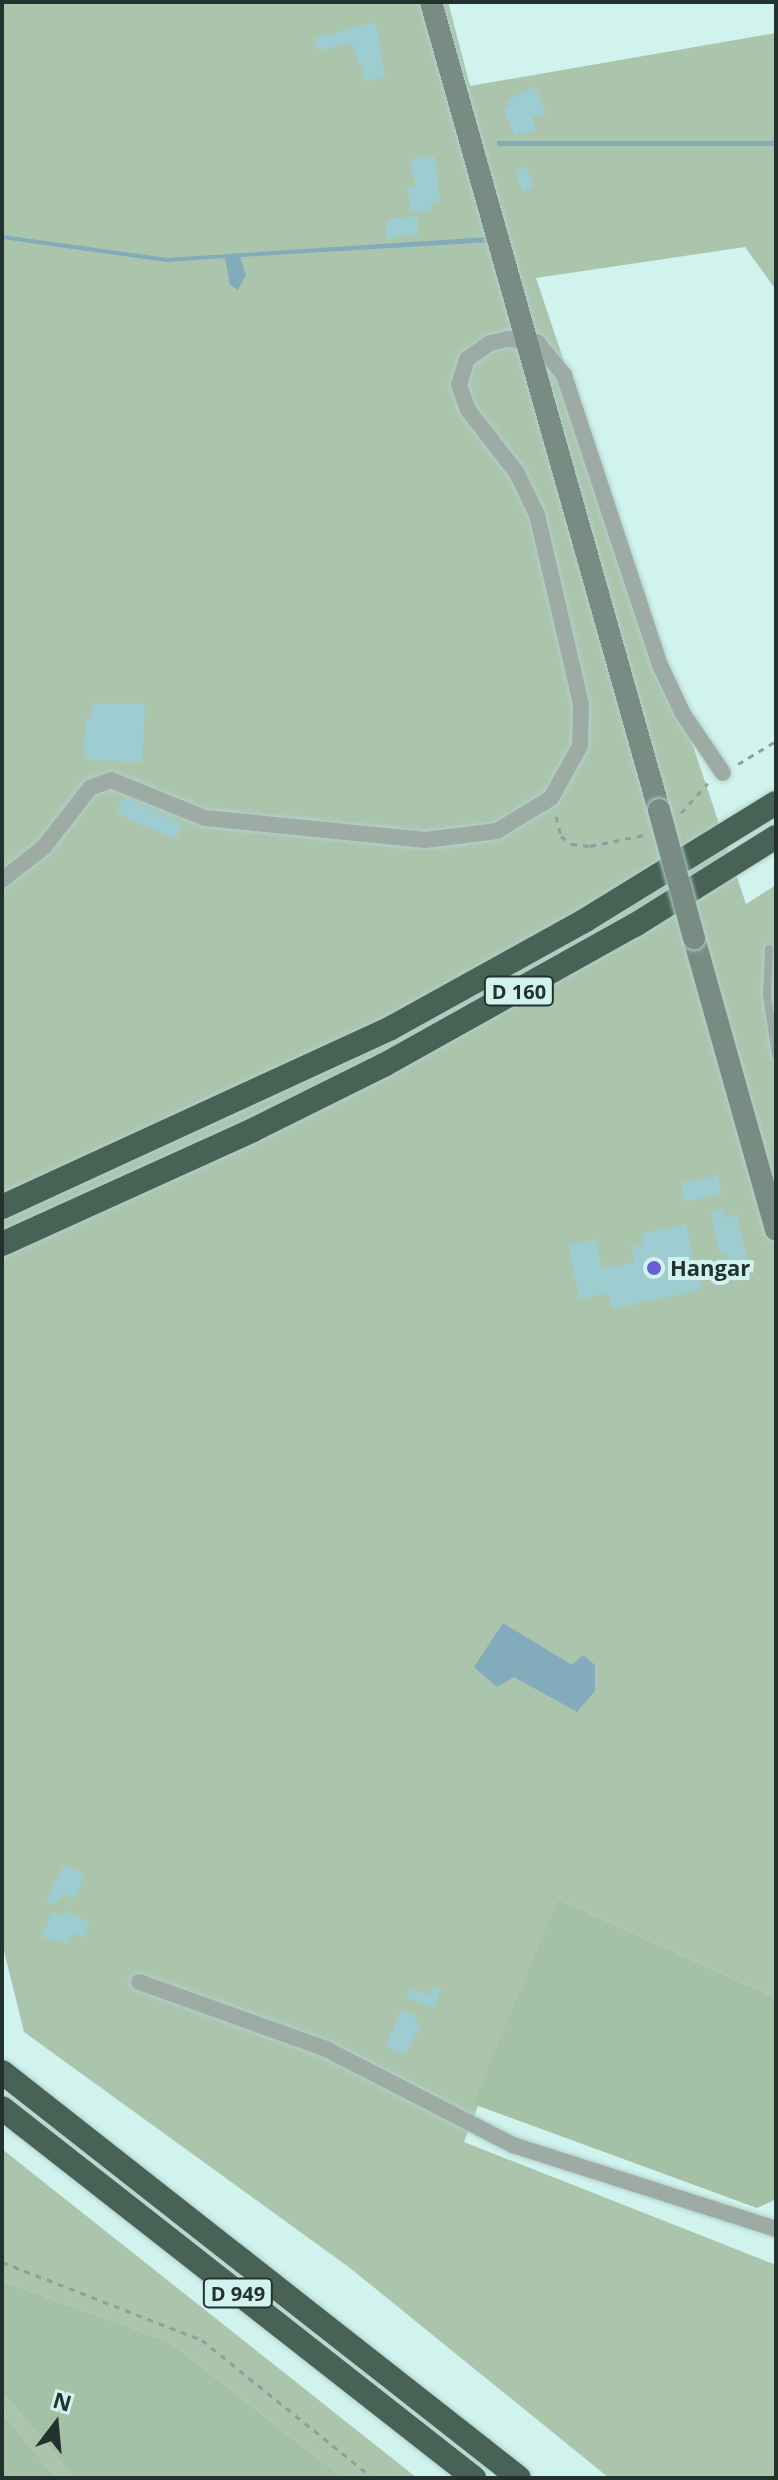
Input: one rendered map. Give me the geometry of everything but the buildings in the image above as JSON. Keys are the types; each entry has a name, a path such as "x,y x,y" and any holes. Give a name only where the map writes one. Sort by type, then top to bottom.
{"highway":[{"name":"D 160","path":"2,1207 391,1028 584,921 776,803"},
{"name":"D 160","path":"2,1244 253,1130 396,1059 635,925 776,837"},
{"name":"D 949","path":"2,2072 519,2478"},
{"name":"D 949","path":"2,2108 474,2478"}],"street":[{"path":"431,2 525,338 668,812 694,938 776,1230"},
{"path":"2,880 44,847 90,788 111,780 188,815 425,840 497,831 551,798 580,746 581,704 537,515 517,473 468,410 459,385 467,359 478,349 525,338 537,342 564,375 659,663 683,714 723,773"},
{"path":"139,1982 326,2049 513,2145 776,2229"}],"lane":[{"path":"769,949 767,995 776,1055"}],"path":[{"path":"668,812 776,741"},
{"path":"551,798 561,836 571,844 641,836"},
{"path":"2,2262 202,2340 373,2478"}],"green space":[{"path":"2,2 448,2 470,86 776,33 776,290 745,247 536,278 746,904 776,885 776,1998 558,1899 464,2142 776,2265 776,2478 609,2478 350,2268 24,2032 2,1943"},
{"path":"558,1899 776,1998 776,2199 757,2208 473,2104"},
{"path":"2,2149 417,2478 343,2478 170,2342 2,2281"},
{"path":"2,2281 170,2342 343,2478 74,2478 2,2392"},
{"path":"2,2392 74,2478 56,2478 2,2412"},
{"path":"2,2412 56,2478 2,2478"}],"water":[{"path":"497,141 776,141 776,146 497,146"},
{"path":"2,235 168,258 489,237 491,242 240,257 246,275 238,290 230,285 225,258 166,262 2,239"},
{"path":"503,1623 572,1665 583,1655 595,1665 595,1691 577,1712 514,1677 497,1687 474,1667"}],"place":[{"name":"Hangar","path":"654,1268"}]}
